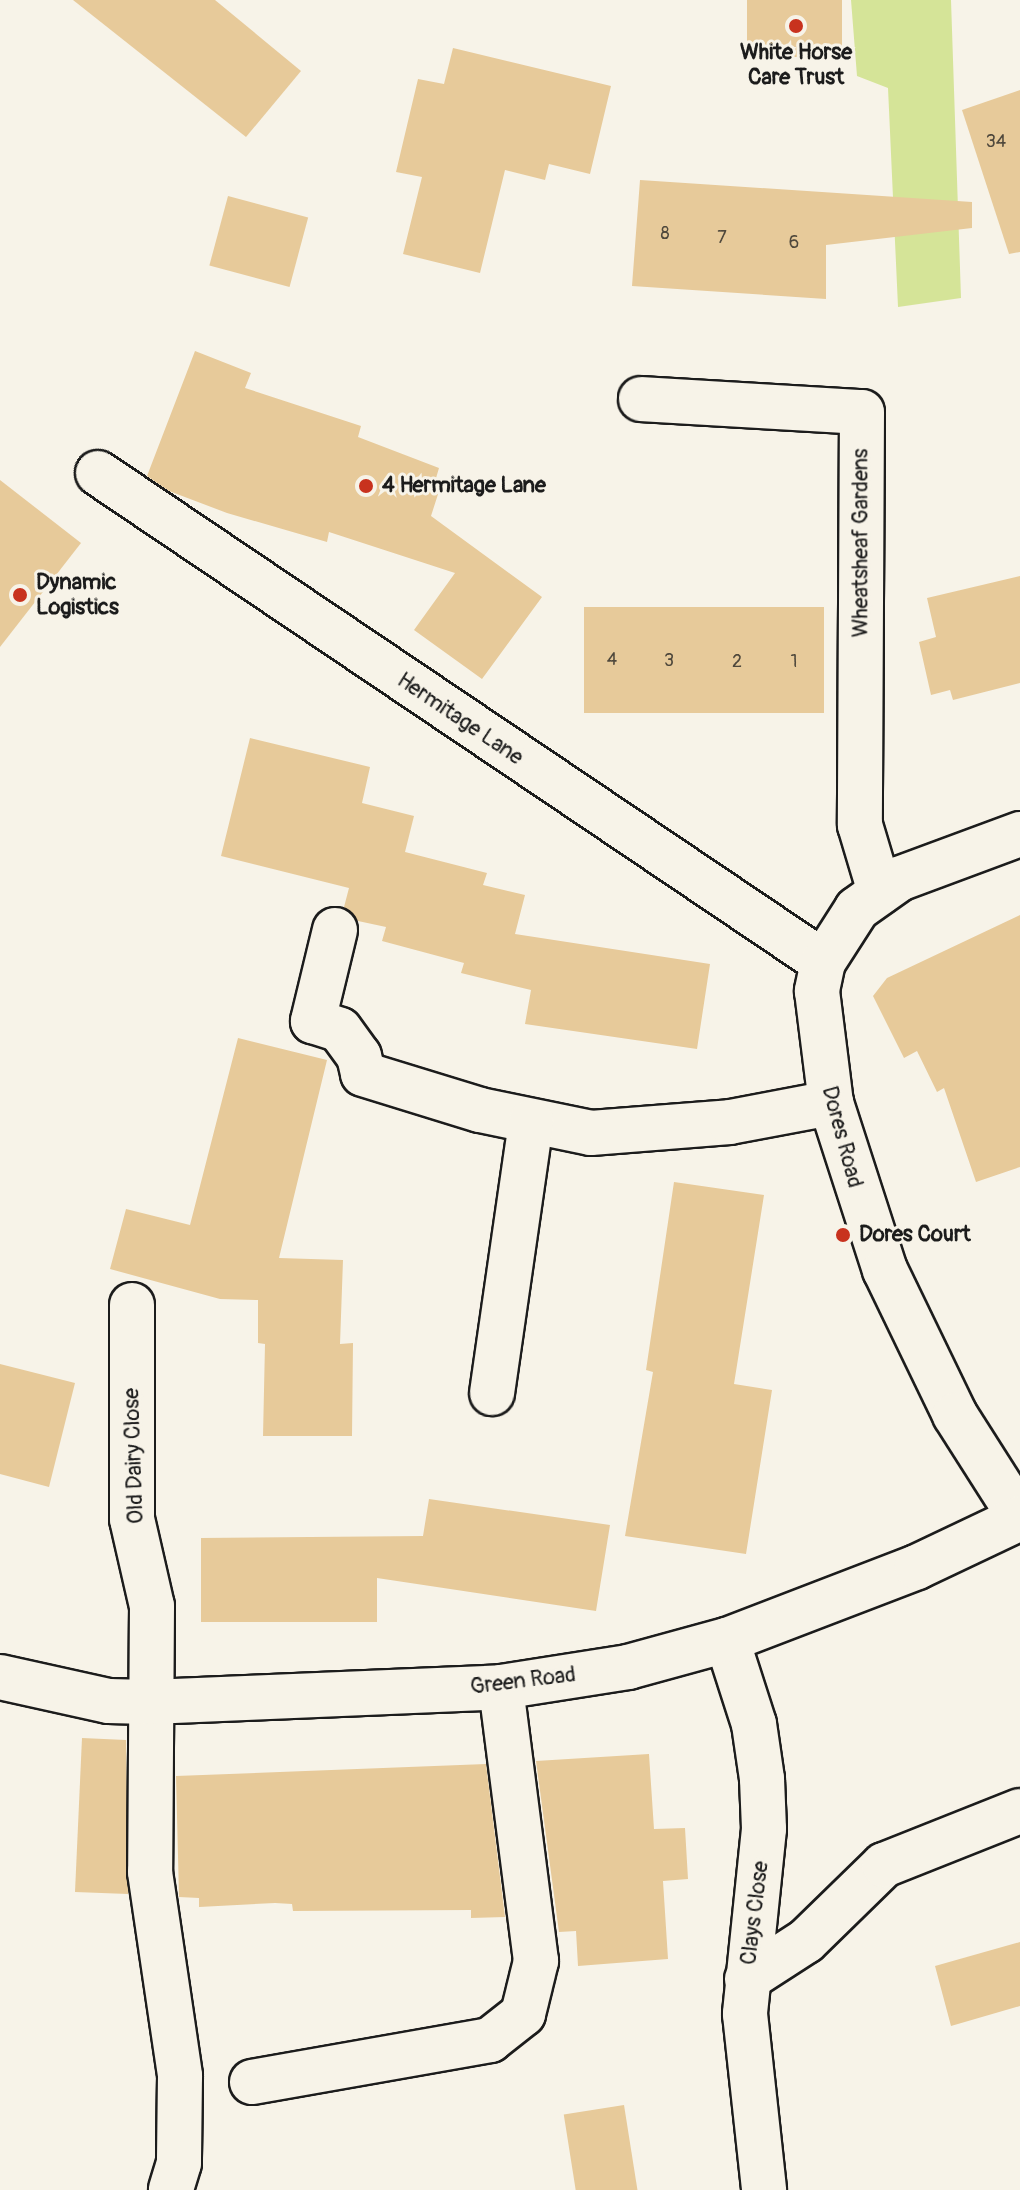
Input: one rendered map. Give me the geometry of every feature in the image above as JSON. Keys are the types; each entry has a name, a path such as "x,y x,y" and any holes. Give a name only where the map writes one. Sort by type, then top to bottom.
{"street":[{"name":"Wheatsheaf Gardens","path":"641,399 862,412 860,825 880,892"},
{"name":"Hermitage Lane","path":"98,473 823,962"},
{"name":"Dores Road","path":"1020,834 920,871 880,892 842,926 823,962 818,1032 831,1103 885,1270 955,1415 1020,1518"},
{"path":"335,930 313,1021 340,1030 359,1056 363,1074 480,1110 591,1133 643,1131 831,1103"},
{"path":"492,1393 531,1122"},
{"name":"Old Dairy Close","path":"132,1305 132,1519 152,1606 150,1872 180,2076 179,2163 171,2190"},
{"name":"Green Road","path":"0,1677 108,1701 150,1702 501,1687 628,1667 727,1640 917,1567 1020,1518"},
{"name":"Clays Close","path":"727,1640 754,1724 762,1779 764,1829 745,2014 764,2190"},
{"path":"252,2082 490,2040 523,2014 536,1961 501,1687"},
{"path":"747,1979 806,1941 884,1865 1020,1811"}],"green space":[{"path":"851,0 951,0 961,298 898,307 888,88 857,76"}],"building":[{"path":"73,0 215,0 301,71 246,137"},
{"name":"White Horse Care Trust","path":"747,0 842,0 842,57 747,57"},
{"path":"453,48 611,86 590,174 549,164 545,180 505,170 480,273 403,254 422,177 396,172 418,79 444,84"},
{"path":"1020,90 1020,252 1009,254 962,110"},
{"path":"640,180 972,202 972,228 826,245 826,299 632,286"},
{"path":"228,196 308,217 290,287 209,266"},
{"path":"195,351 251,373 245,388 361,426 358,437 439,468 434,485 440,488 431,516 542,597 482,679 414,630 455,573 329,532 327,542 227,513 169,491 147,476"},
{"name":"Dynamic Logistics","path":"0,480 81,543 0,647"},
{"path":"1020,576 1020,683 953,700 950,690 931,695 919,642 936,637 927,598"},
{"path":"584,607 824,607 824,713 584,713"},
{"path":"250,738 370,767 362,803 414,816 405,852 487,873 483,885 525,895 515,934 710,964 697,1049 525,1024 531,990 461,973 464,963 382,941 386,927 358,921 344,907 349,888 221,856"},
{"path":"1020,915 1020,1167 976,1182 944,1088 937,1092 917,1051 904,1058 873,996 887,978"},
{"path":"238,1038 327,1060 279,1258 343,1260 340,1344 353,1343 352,1436 263,1436 265,1344 258,1343 258,1300 220,1299 110,1269 126,1209 190,1225"},
{"path":"674,1182 764,1195 734,1384 772,1390 746,1554 625,1536 653,1372 646,1370"},
{"path":"0,1364 75,1383 49,1487 0,1474"},
{"path":"429,1499 610,1525 596,1611 377,1578 377,1622 201,1622 201,1538 423,1536"},
{"path":"82,1738 126,1740 128,1894 75,1892"},
{"path":"649,1754 654,1829 685,1828 688,1879 663,1881 668,1959 578,1966 576,1931 559,1932 536,1761"},
{"path":"486,1764 505,1917 471,1918 471,1910 293,1911 292,1904 275,1903 199,1907 199,1898 179,1897 176,1776"},
{"path":"1020,1942 1020,2006 951,2026 935,1966"},
{"path":"624,2105 637,2190 576,2190 564,2115"}],"place":[{"name":"White Horse Care Trust","path":"796,26"},
{"name":"4 Hermitage Lane","path":"366,486"},
{"name":"Dynamic Logistics","path":"20,595"},
{"name":"Dores Court","path":"843,1235"}]}
